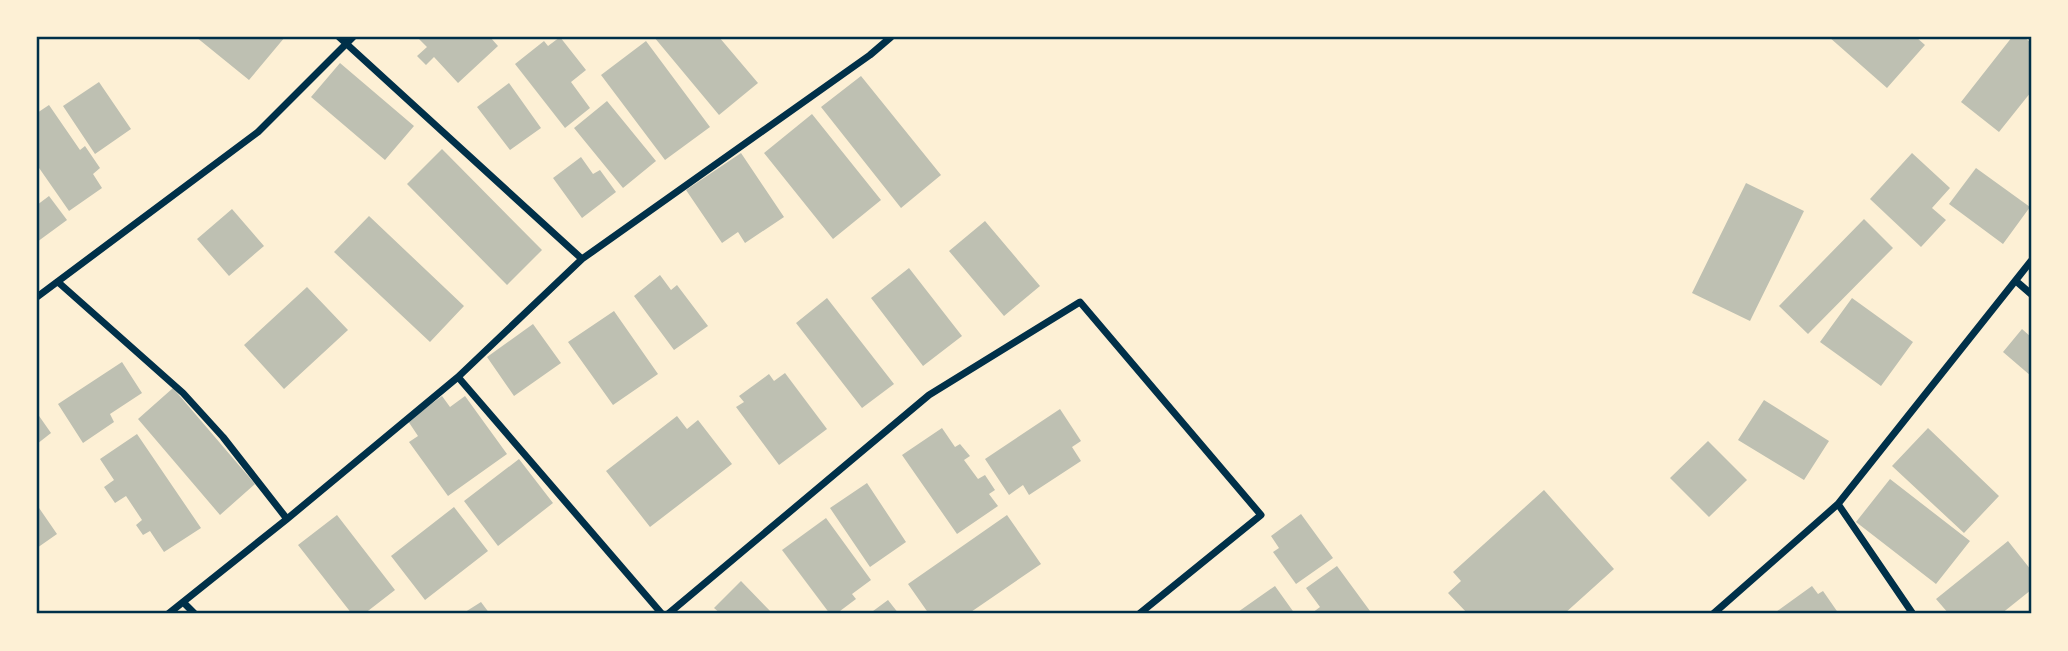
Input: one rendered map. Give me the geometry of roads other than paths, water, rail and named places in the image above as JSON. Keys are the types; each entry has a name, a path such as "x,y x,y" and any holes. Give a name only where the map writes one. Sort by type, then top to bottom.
{"street":[{"path":"339,37 582,259"},
{"path":"37,297 258,132 353,37"},
{"path":"168,614 458,377 582,259 870,55 891,37"},
{"path":"1713,614 1838,504 2031,261"},
{"path":"2016,281 2031,295"},
{"path":"58,282 183,393 223,437 287,519"},
{"path":"668,614 929,395 1080,302 1261,515 1139,614"},
{"path":"458,377 662,614"},
{"path":"1838,504 1913,614"},
{"path":"184,603 195,614"}]}
